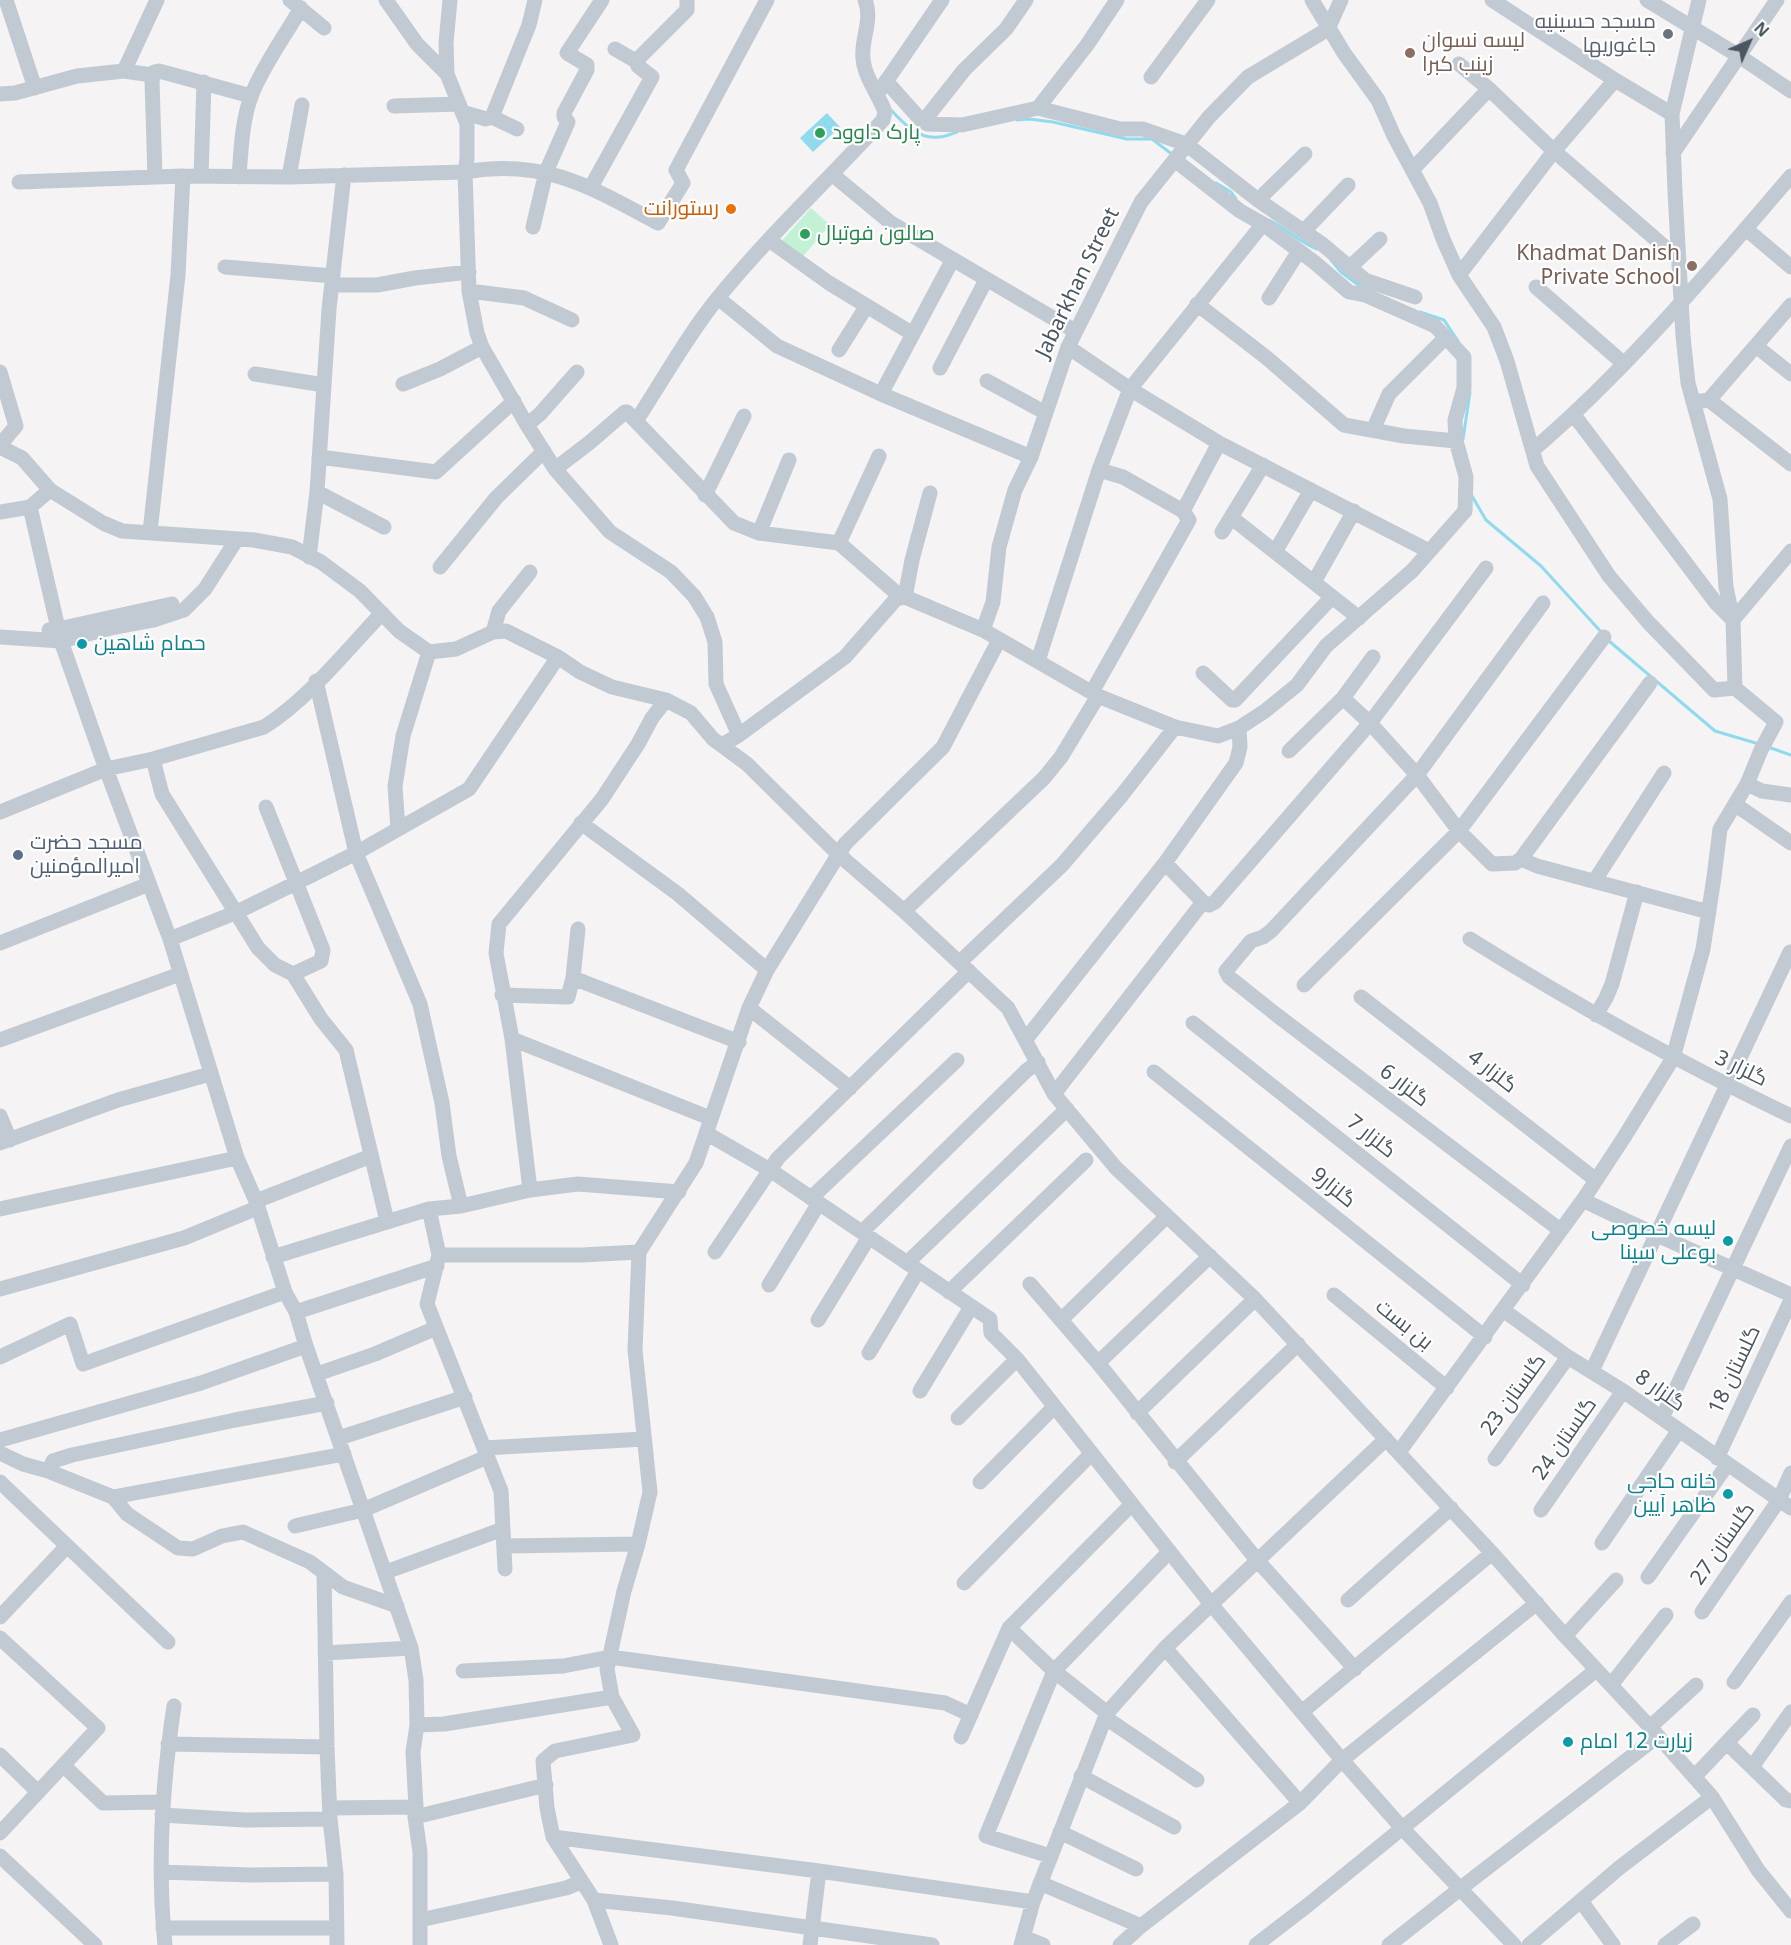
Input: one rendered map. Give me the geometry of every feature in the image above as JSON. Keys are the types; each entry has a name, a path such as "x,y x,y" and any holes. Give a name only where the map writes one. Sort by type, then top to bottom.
{"street":[{"path":"6,0 35,88"},
{"path":"124,71 157,0"},
{"path":"386,0 417,44 447,74"},
{"path":"450,0 446,43 447,74 466,124 465,172 469,291 482,347 526,425 555,469 610,532 671,572 694,596 707,617 716,642 716,684 739,735"},
{"path":"492,117 529,25 535,0"},
{"path":"533,227 546,172 568,122 564,113 587,70 586,66 567,53 602,0"},
{"path":"636,61 687,10 687,0"},
{"path":"19,182 183,176 289,177 465,172 512,167 546,172 591,187 658,223 683,183 676,170 767,0"},
{"path":"865,0 868,24 862,55 864,69 882,88 923,122 962,125 1038,108 1120,129 1143,129 1186,144 1258,201 1304,231 1365,280 1415,297"},
{"path":"636,421 718,298 768,240 833,175 883,120 885,112 882,88 942,0"},
{"path":"1038,108 1117,0"},
{"path":"1151,76 1208,0"},
{"path":"1312,0 1328,29 1378,100 1394,136 1430,203 1459,275 1494,327 1507,361 1537,466 1609,576 1648,622 1709,686 1735,688 1779,726 1761,750 1736,805 1719,829 1703,949 1673,1058 1583,1200 1400,1452"},
{"path":"1328,29 1341,0"},
{"path":"1492,0 1672,114"},
{"path":"1647,0 1740,56 1791,91"},
{"path":"1699,0 1672,114 1678,255 1688,383 1720,499 1726,587 1733,620 1735,688"},
{"path":"1673,153 1776,0"},
{"path":"923,122 964,70 1006,29 1019,3"},
{"path":"239,177 242,140 251,96 296,4 324,28"},
{"name":"Jabarkhan Street","path":"983,630 993,602 999,547 1015,490 1031,457 1044,412 1075,331 1141,202 1176,161 1186,144 1248,76 1328,29"},
{"path":"591,187 652,77 638,66 636,61 615,50"},
{"path":"1460,64 1554,151 1667,249 1678,255"},
{"path":"0,94 35,88 78,76 124,71 153,75"},
{"path":"154,177 153,75 155,71 251,96"},
{"path":"1459,275 1554,151 1615,80"},
{"path":"201,176 204,82"},
{"path":"1413,169 1489,89"},
{"path":"289,177 302,105"},
{"path":"393,106 460,108 486,119 492,117 517,129"},
{"path":"1258,201 1305,154"},
{"path":"555,469 590,443 625,411 734,523 759,533 839,543 903,597 983,630 1095,694 1175,727 1218,736 1239,728 1266,711 1297,685 1326,646 1412,571 1465,511 1466,477 1456,441 1455,420 1464,388 1464,357 1435,326 1371,297 1349,292 1299,251 1263,224 1240,211 1176,161"},
{"path":"309,557 317,492 332,281 344,175"},
{"path":"833,175 891,223 1075,331"},
{"path":"150,532 178,275 183,176"},
{"path":"1533,450 1574,415 1682,302 1791,176"},
{"path":"1304,231 1348,185"},
{"path":"1038,661 1099,470 1130,389 1263,224"},
{"path":"1746,229 1791,267"},
{"path":"1349,268 1380,239"},
{"path":"768,240 866,307 913,334"},
{"path":"1269,298 1299,251"},
{"path":"881,394 953,259"},
{"path":"225,267 376,285 469,272"},
{"path":"940,368 986,279"},
{"path":"1536,287 1623,363"},
{"path":"469,291 524,298 572,320"},
{"path":"718,298 777,346 881,394 1031,457"},
{"path":"1197,304 1267,358 1344,425 1404,436 1456,441"},
{"path":"1693,402 1709,400 1791,305"},
{"path":"839,350 866,307"},
{"path":"1373,430 1389,394 1445,338"},
{"path":"1756,346 1791,374"},
{"path":"403,384 440,369 482,347"},
{"path":"1068,347 1130,389 1219,443 1429,551"},
{"path":"0,372 16,426 0,446 22,458 50,490 103,523 122,531 254,540 292,547 321,562 360,591 399,631 429,652 456,649 493,632 506,631 612,687 666,700 691,713 712,739 747,764 838,854 965,966 1008,1008 1054,1094 1116,1168 1255,1299 1400,1452 1565,1636 1654,1731 1712,1797 1758,1869 1791,1911"},
{"path":"526,425 540,414 577,372"},
{"path":"255,374 324,385"},
{"path":"987,381 1044,412"},
{"path":"1709,400 1791,464"},
{"path":"319,457 436,472 514,401"},
{"path":"1574,415 1716,603 1733,620"},
{"path":"705,495 744,416"},
{"path":"1183,511 1219,443"},
{"path":"440,567 496,498 544,451"},
{"path":"839,543 879,456"},
{"path":"759,533 789,460"},
{"path":"1222,532 1263,465"},
{"path":"904,911 1044,778 1061,757 1189,520 1183,511 1123,477 1099,470"},
{"path":"0,512 30,507 50,490"},
{"path":"1275,552 1311,490"},
{"path":"317,492 384,527"},
{"path":"903,597 930,493"},
{"path":"30,507 60,635 106,769 170,939 237,1158 257,1205 285,1292 296,1312 411,1648 416,1680 417,1725 412,1752 420,1852 420,1945"},
{"path":"1314,582 1354,511"},
{"path":"1232,518 1359,618"},
{"path":"0,637 60,635 179,602 207,574 231,539"},
{"path":"1733,620 1791,551"},
{"path":"1165,863 1203,902 1209,905 1215,902 1370,723 1486,568"},
{"path":"493,632 499,611 530,572"},
{"path":"722,745 845,657 896,599 903,597"},
{"path":"1203,674 1232,700 1235,700 1332,597"},
{"path":"1416,775 1543,603"},
{"path":"0,812 106,769 153,759 264,727 279,718 382,613"},
{"path":"0,629 60,635"},
{"path":"1304,985 1459,831 1604,638"},
{"path":"610,1945 594,1900 553,1837 547,1808 543,1761 555,1751 633,1736 612,1696 607,1669 624,1591 650,1492 635,1350 639,1252 696,1162 749,1008 767,970 845,844 943,747 999,640"},
{"path":"398,829 395,786 403,736 429,652"},
{"path":"170,939 237,912 356,853 469,789 558,657"},
{"path":"1289,751 1343,698 1373,657"},
{"path":"316,681 356,853 420,1004 442,1103 461,1206"},
{"path":"1343,698 1370,723 1416,775 1459,831 1492,864 1515,863 1521,859 1650,683"},
{"path":"530,1190 512,1039 496,953 499,924 602,799 652,718 666,700"},
{"path":"715,1252 778,1158 850,1088 1062,865 1122,795 1175,727"},
{"path":"1026,1039 1165,863 1236,763 1240,747 1239,728"},
{"path":"153,759 162,794 258,948 275,965 293,974 321,1019 346,1050 387,1221"},
{"path":"1595,880 1664,773"},
{"name":"گلزار 6","path":"1416,775 1271,931 1251,941 1226,971 1229,977 1278,1016 1560,1230"},
{"path":"1747,784 1762,791 1791,795"},
{"path":"1736,805 1791,843"},
{"path":"266,807 323,950 321,961 293,974"},
{"path":"581,823 678,894 767,970"},
{"path":"1521,859 1537,866 1709,912"},
{"path":"0,943 149,884"},
{"path":"1596,1015 1612,984 1637,892"},
{"path":"1054,1094 1203,902"},
{"path":"502,995 568,997 573,978 578,929"},
{"name":"گلزار 3","path":"1470,939 1596,1015 1673,1058 1791,1116"},
{"path":"1592,1371 1790,952"},
{"path":"0,1040 180,974"},
{"path":"573,978 739,1041"},
{"name":"گلزار 4","path":"1361,997 1596,1180"},
{"path":"749,1008 850,1088"},
{"name":"گلزار 7","path":"1193,1023 1523,1285"},
{"path":"512,1039 708,1126 990,1319 991,1333 1017,1359 1211,1604 1402,1828 1514,1945"},
{"path":"769,1285 815,1201 957,1060"},
{"path":"818,1320 865,1235 1026,1071 1038,1062"},
{"name":"گلزار9","path":"1154,1072 1485,1337"},
{"path":"0,1116 5,1142 118,1100 210,1074"},
{"path":"869,1353 913,1267 1067,1109"},
{"path":"1662,1418 1791,1146"},
{"path":"0,1289 184,1238 371,1156"},
{"path":"0,1209 237,1158"},
{"path":"949,1292 1086,1160"},
{"path":"273,1257 429,1209 461,1206 530,1190 578,1184 679,1192"},
{"path":"1583,1200 1656,1236 1791,1295"},
{"path":"429,1209 438,1261 427,1304 501,1491 505,1569"},
{"path":"1061,1320 1167,1216"},
{"path":"296,1312 438,1261 639,1252"},
{"path":"1098,1363 1210,1256"},
{"path":"1030,1284 1098,1363 1175,1462 1257,1560 1355,1669"},
{"path":"0,1357 70,1324 83,1364 285,1292"},
{"name":"بن بست","path":"1334,1295 1448,1388"},
{"path":"1137,1413 1255,1299"},
{"name":"گلستان 18","path":"1648,1577 1722,1461 1791,1300"},
{"path":"920,1391 971,1307"},
{"name":"گلزار 8","path":"1503,1310 1568,1357 1623,1391 1785,1504"},
{"path":"317,1374 375,1354 436,1328"},
{"path":"1175,1462 1298,1344"},
{"path":"0,1440 201,1383 306,1346"},
{"name":"گلستان 23","path":"1495,1459 1568,1357"},
{"path":"958,1418 1017,1359"},
{"name":"گلستان 24","path":"1541,1510 1623,1391"},
{"path":"339,1438 465,1397"},
{"path":"48,1471 53,1461 72,1455 327,1403"},
{"path":"980,1482 1054,1407"},
{"path":"1602,1544 1679,1430"},
{"path":"295,1526 363,1510 485,1453 644,1439"},
{"path":"1043,1945 1022,1941 1040,1882 1106,1715 1165,1648 1386,1439"},
{"path":"0,1453 23,1464 48,1471 113,1497 127,1514 178,1548 193,1549 222,1536 243,1532 310,1562 343,1587 397,1606"},
{"path":"113,1497 344,1454"},
{"path":"964,1583 1090,1454"},
{"name":"گلستان 27","path":"1702,1612 1785,1504 1791,1473"},
{"path":"0,1482 168,1642"},
{"path":"961,1737 1009,1628 1131,1505"},
{"path":"1348,1600 1451,1508"},
{"path":"386,1572 503,1529"},
{"path":"504,1546 638,1544"},
{"path":"0,1617 67,1546"},
{"path":"1050,1856 986,1836 1054,1671 1169,1552"},
{"path":"1302,1711 1492,1553"},
{"path":"324,1573 327,1747 336,1874 337,1945"},
{"path":"1565,1636 1616,1580"},
{"path":"1734,1682 1791,1602"},
{"path":"1120,1945 1141,1926 1300,1803 1342,1760 1537,1603"},
{"path":"1611,1685 1666,1615"},
{"path":"1009,1628 1054,1671 1106,1715 1197,1780"},
{"path":"0,1638 98,1728 0,1833"},
{"path":"325,1653 411,1648"},
{"path":"1165,1648 1300,1803"},
{"path":"464,1671 563,1665 610,1658 945,1702 971,1715"},
{"path":"1256,1945 1596,1670"},
{"path":"1389,1945 1654,1731 1696,1685"},
{"path":"417,1725 444,1724 612,1696"},
{"path":"165,1945 161,1872 162,1809 174,1706"},
{"path":"1752,1767 1791,1712"},
{"path":"1694,1777 1754,1715"},
{"path":"1727,1743 1786,1800 1791,1802"},
{"path":"168,1744 327,1747"},
{"path":"0,1755 39,1792"},
{"path":"64,1766 103,1803 245,1820 330,1813 415,1812 546,1785"},
{"path":"1081,1776 1174,1827"},
{"path":"1529,1945 1619,1868 1712,1797"},
{"path":"1060,1832 1136,1869"},
{"path":"553,1837 819,1871 1033,1902"},
{"path":"0,1856 95,1945"},
{"path":"810,1945 819,1871"},
{"path":"161,1872 250,1875 336,1874"},
{"path":"420,1920 566,1888 581,1882"},
{"path":"1040,1882 1141,1926"},
{"path":"594,1900 672,1908 932,1945"},
{"path":"1581,1901 1613,1945"},
{"path":"1672,1943 1693,1924"},
{"path":"163,1928 336,1928"}],"green space":[{"name":"صالون فوتبال","path":"811,208 830,225 799,261 779,244"}],"water":[{"name":"پارک داوود","path":"827,113 840,127 813,152 800,138"}],"waterway":[{"path":"891,110 906,125 925,136 941,137 957,132"},
{"path":"1017,120 1053,122 1127,139 1152,139 1173,155"},
{"path":"1216,183 1231,192 1236,199"},
{"path":"1269,220 1317,249"},
{"path":"1331,260 1341,272 1361,287"},
{"path":"1420,312 1444,320 1458,341"},
{"path":"1463,439 1470,392"},
{"path":"1472,496 1486,520 1541,566 1603,634"},
{"path":"1609,641 1715,731 1759,744"},
{"path":"1768,747 1791,755"}],"place":[{"name":"مسجد حسینیه جاغوریها","path":"1668,34"},
{"name":"لیسه نسوان زینب کبرا","path":"1410,53"},
{"name":"پارک داوود","path":"820,133"},
{"name":"رستورانت","path":"731,209"},
{"name":"صالون فوتبال","path":"805,234"},
{"name":"Khadmat Danish Private School","path":"1692,266"},
{"name":"حمام شاهین","path":"82,644"},
{"name":"مسجد حضرت امیرالمؤمنین","path":"18,855"},
{"name":"لیسه خصوصی بوعلی سینا","path":"1728,1241"},
{"name":"خانه حاجی ظاهر آیین","path":"1728,1494"},
{"name":"زیارت 12 امام","path":"1568,1742"}]}
